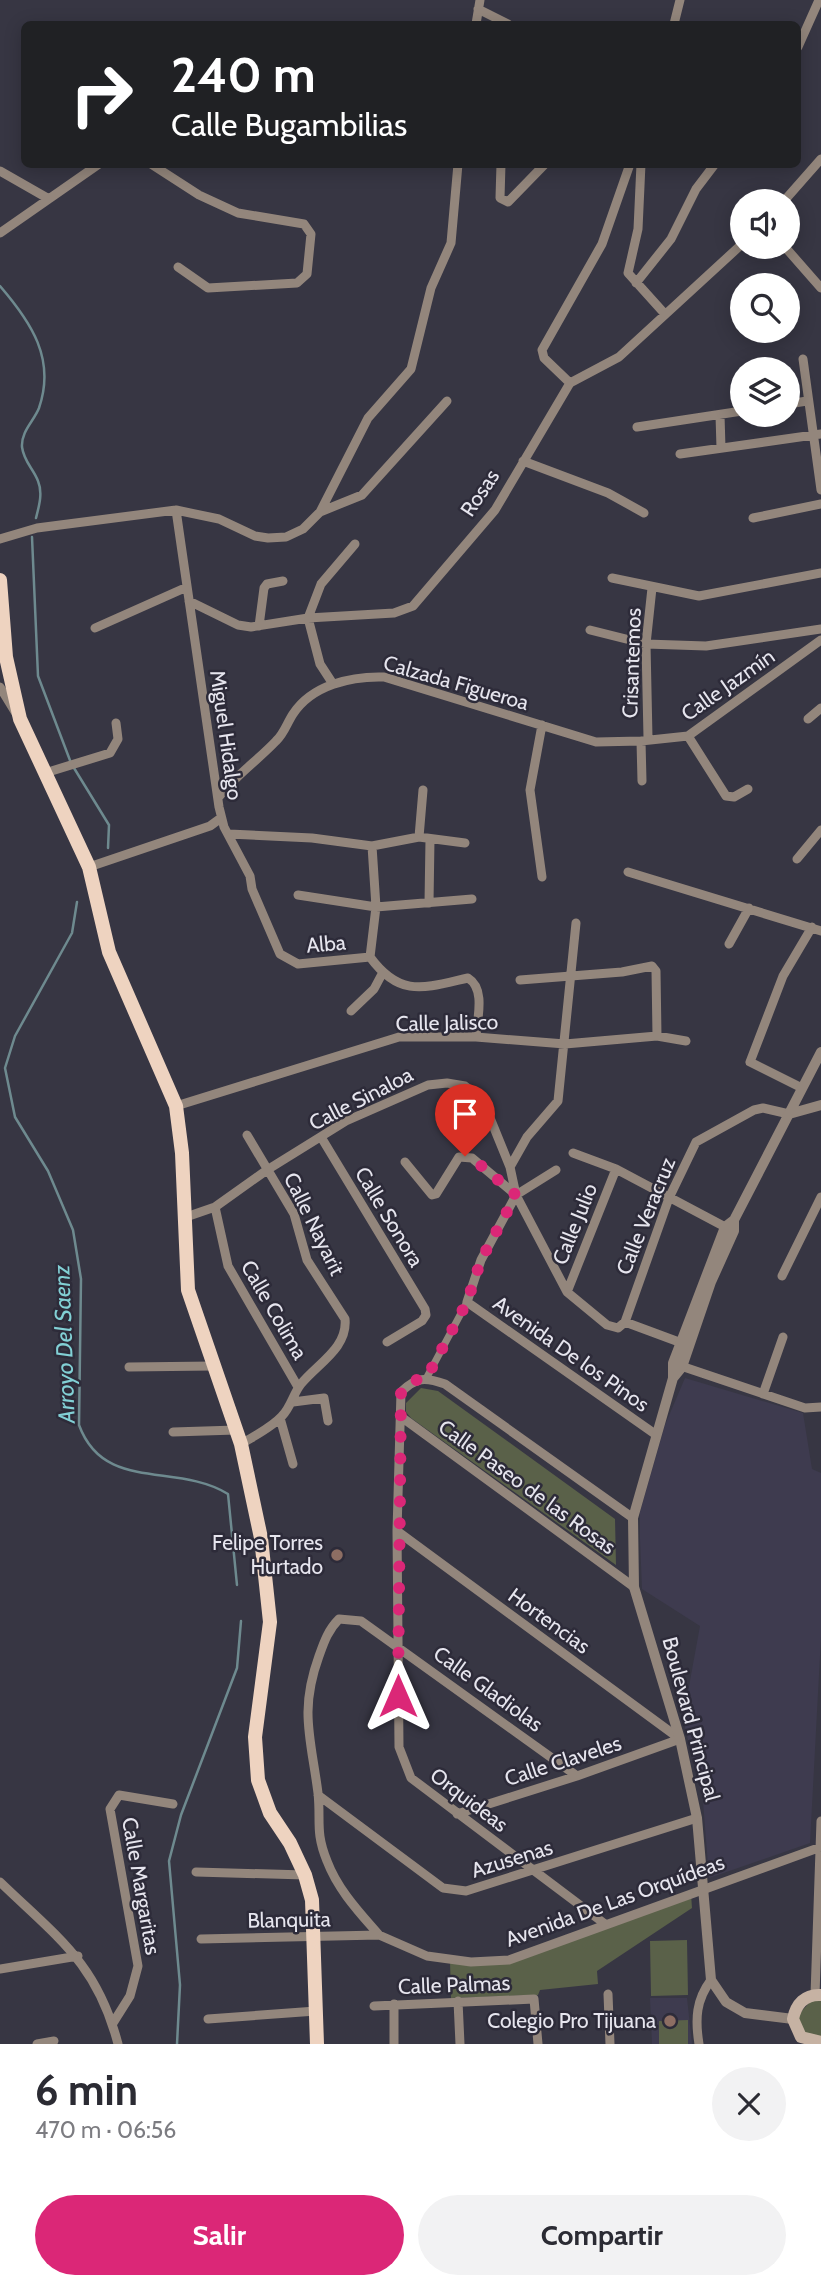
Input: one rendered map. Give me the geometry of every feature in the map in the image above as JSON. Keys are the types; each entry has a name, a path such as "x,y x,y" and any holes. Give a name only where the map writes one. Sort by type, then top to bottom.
{"main road":[{"path":"0,580 6,657 20,719 89,867 109,953 176,1106 186,1217 188,1290 241,1444 261,1538 270,1622 255,1737 258,1780 270,1813 290,1843 305,1875 312,1900 317,2044"},
{"path":"814,2043 802,2037 793,2019 800,2002 818,1995"}],"street":[{"path":"675,21 680,0"},
{"path":"801,40 819,0"},
{"path":"479,4 504,21"},
{"path":"795,189 821,159"},
{"path":"0,233 93,168"},
{"path":"157,168 199,195 237,214 304,224 311,233 307,274 297,283 208,288 178,267"},
{"path":"0,540 37,528 176,510 219,519 268,538 286,537 303,529 320,512 368,418 411,369 430,288 451,243 458,168"},
{"path":"501,168 500,198 508,202 518,195 542,168"},
{"path":"629,168 602,244 542,350 544,358 570,383 619,357 730,255"},
{"path":"641,168 638,229 628,273 664,313"},
{"path":"636,283 671,239 696,189 712,168"},
{"path":"0,171 49,199"},
{"path":"796,259 821,288"},
{"path":"803,359 807,401 817,435 821,490"},
{"name":"Rosas","path":"189,601 238,625 259,626 308,618 394,613 413,606 495,510 570,383"},
{"path":"320,512 362,495 447,401"},
{"path":"800,402 807,401"},
{"path":"636,427 730,413"},
{"path":"720,415 721,448"},
{"path":"680,454 817,435"},
{"path":"523,461 608,493 644,513"},
{"path":"753,518 821,503"},
{"name":"Miguel Hidalgo","path":"176,510 221,818 243,860 279,954"},
{"path":"333,684 320,664 308,618 321,584 355,544"},
{"path":"612,578 699,596 821,573"},
{"path":"259,626 264,588 267,584 283,582"},
{"path":"95,628 187,587"},
{"name":"Crisantemos","path":"642,781 646,644 652,588"},
{"path":"590,630 646,644 706,646 821,629"},
{"name":"Calle Jazmín","path":"645,740 688,736 821,640"},
{"name":"Calzada Figueroa","path":"218,797 234,778 280,737 305,699 333,684 365,677 384,677 596,742 645,740"},
{"path":"0,687 8,705 20,719"},
{"path":"808,719 821,708"},
{"path":"45,773 114,749 118,739 116,723"},
{"path":"542,725 530,790 542,877"},
{"path":"688,736 726,796 734,797 748,789"},
{"path":"419,837 422,790"},
{"path":"89,867 210,826 221,818"},
{"path":"797,859 821,830"},
{"path":"229,834 312,838 372,846 419,837 465,843"},
{"path":"429,903 430,839"},
{"name":"Alba","path":"279,954 298,964 370,957 376,907 372,846"},
{"path":"628,872 818,928 783,976 750,1062 802,1088"},
{"path":"298,895 376,907 472,899"},
{"path":"729,944 749,908"},
{"path":"510,1167 527,1137 558,1101 576,923"},
{"path":"370,957 382,974 417,990 468,978 475,983 479,991 476,1037"},
{"path":"520,981 622,972 652,966 656,971 657,1036"},
{"path":"351,1011 374,989 382,974"},
{"name":"Calle Jalisco","path":"176,1106 399,1037 476,1037 565,1044 657,1036 686,1041"},
{"name":"Boulevard Principal","path":"711,1980 698,1818 680,1739 634,1587 633,1518 655,1434 684,1344 731,1226 821,1052"},
{"name":"Calle Sinaloa","path":"186,1217 215,1207 267,1170 346,1121 428,1084 465,1086 477,1095 510,1167 516,1195 567,1292"},
{"path":"789,1114 821,1105"},
{"name":"Calle Veracruz","path":"625,1322 669,1198 696,1142 754,1110 763,1108 789,1114"},
{"name":"Calle Nayarit","path":"247,1135 294,1214 307,1260 345,1319 346,1330 340,1344 298,1387"},
{"name":"Calle Sonora","path":"321,1137 426,1315 422,1321 387,1342"},
{"path":"573,1153 616,1169 669,1198 731,1226"},
{"path":"405,1162 432,1195 436,1194 459,1157 465,1156 472,1158 516,1195"},
{"name":"Calle Julio","path":"567,1292 616,1169"},
{"path":"427,1377 467,1302 481,1260 516,1195 556,1170"},
{"path":"782,1276 821,1197"},
{"name":"Calle Colima","path":"215,1207 228,1266 298,1387"},
{"path":"567,1292 607,1325 618,1328 625,1322 684,1344"},
{"name":"Avenida De los Pinos","path":"467,1302 655,1434"},
{"path":"763,1394 783,1337"},
{"path":"677,1365 805,1408 821,1407"},
{"path":"129,1367 213,1366"},
{"name":"Orquideas","path":"427,1377 413,1381 401,1392 397,1531 398,1747 411,1778 605,1924"},
{"name":"Calle Paseo de las Rosas","path":"427,1377 445,1384 633,1518"},
{"path":"241,1444 280,1419 293,1402 298,1387"},
{"path":"293,1402 324,1398 328,1421"},
{"name":"Calle Paseo de las Rosas","path":"400,1416 634,1587"},
{"path":"280,1419 293,1464"},
{"path":"173,1432 236,1430"},
{"name":"Hortencias","path":"397,1531 680,1739"},
{"name":"Calle Gladiolas","path":"318,1795 306,1726 308,1685 329,1629 339,1619 361,1621 577,1776"},
{"name":"Calle Claveles","path":"457,1814 577,1776 680,1739"},
{"name":"Calle Margaritas","path":"113,2023 131,1996 138,1966 110,1809 119,1795 173,1804"},
{"path":"318,1795 317,1831 327,1862 342,1891 379,1935"},
{"name":"Azusenas","path":"318,1795 443,1888 466,1891 698,1818"},
{"path":"818,1995 821,1821"},
{"name":"Avenida De Las Orquídeas","path":"379,1935 427,1956 471,1962 509,1960 702,1887 821,1847"},
{"path":"196,1872 305,1875"},
{"path":"0,1882 78,1956 99,1988 118,2044"},
{"name":"Blanquita","path":"201,1939 379,1935"},
{"path":"0,1969 78,1956"},
{"path":"699,2044 696,2021 700,1994 711,1980 726,2002 745,2012 793,2019"},
{"path":"608,1994 610,2044"},
{"name":"Calle Palmas","path":"374,2006 534,1999 538,2044"},
{"path":"458,2001 460,2044"},
{"path":"394,2004 394,2044"},
{"path":"208,2019 316,2011"},
{"path":"37,2044 54,2041"}],"shaded area":[{"path":"685,1378 803,1413 812,1469 821,1473 821,1637 810,1843 709,1878 703,1801 683,1719 700,1626 642,1589 640,1512 665,1425"},
{"name":"Colegio Pro Tijuana","path":"650,1998 687,1998 692,2044 652,2044"}],"green space":[{"path":"421,1388 438,1391 615,1519 616,1565 411,1418 406,1412 406,1403"},
{"path":"691,1894 692,1908 597,1971 598,1984 540,1990 538,1995 451,1998 450,1961 507,1960"},
{"path":"687,1940 688,1995 651,1996 650,1941"},
{"path":"811,2001 821,2001 821,2038 802,2032 798,2015"},
{"path":"688,2020 688,2044 659,2044 659,2021"}],"waterway":[{"name":"Arroyo Del Saenz","path":"0,286 22,313 38,342 42,357 44,373 39,408 22,441 25,457 36,476 40,490 36,518"},
{"name":"Arroyo Del Saenz","path":"32,537 38,676 71,763"},
{"name":"Arroyo Del Saenz","path":"74,768 109,825 108,848"},
{"name":"Arroyo Del Saenz","path":"77,902 72,933 15,1036 5,1068 15,1117 48,1171 73,1230 81,1279 79,1425 90,1446 106,1460 123,1468 186,1479 228,1494 237,1585"},
{"name":"Arroyo Del Saenz","path":"177,2044 180,1985 169,1861 181,1815 237,1668 241,1621"}],"place":[{"name":"Felipe Torres Hurtado","path":"337,1555"},
{"name":"Colegio Pro Tijuana","path":"670,2021"}],"route":[{"path":"398,1696 397,1531 401,1392 413,1381 427,1377 467,1302 481,1260 516,1195 472,1158 465,1156"}]}
